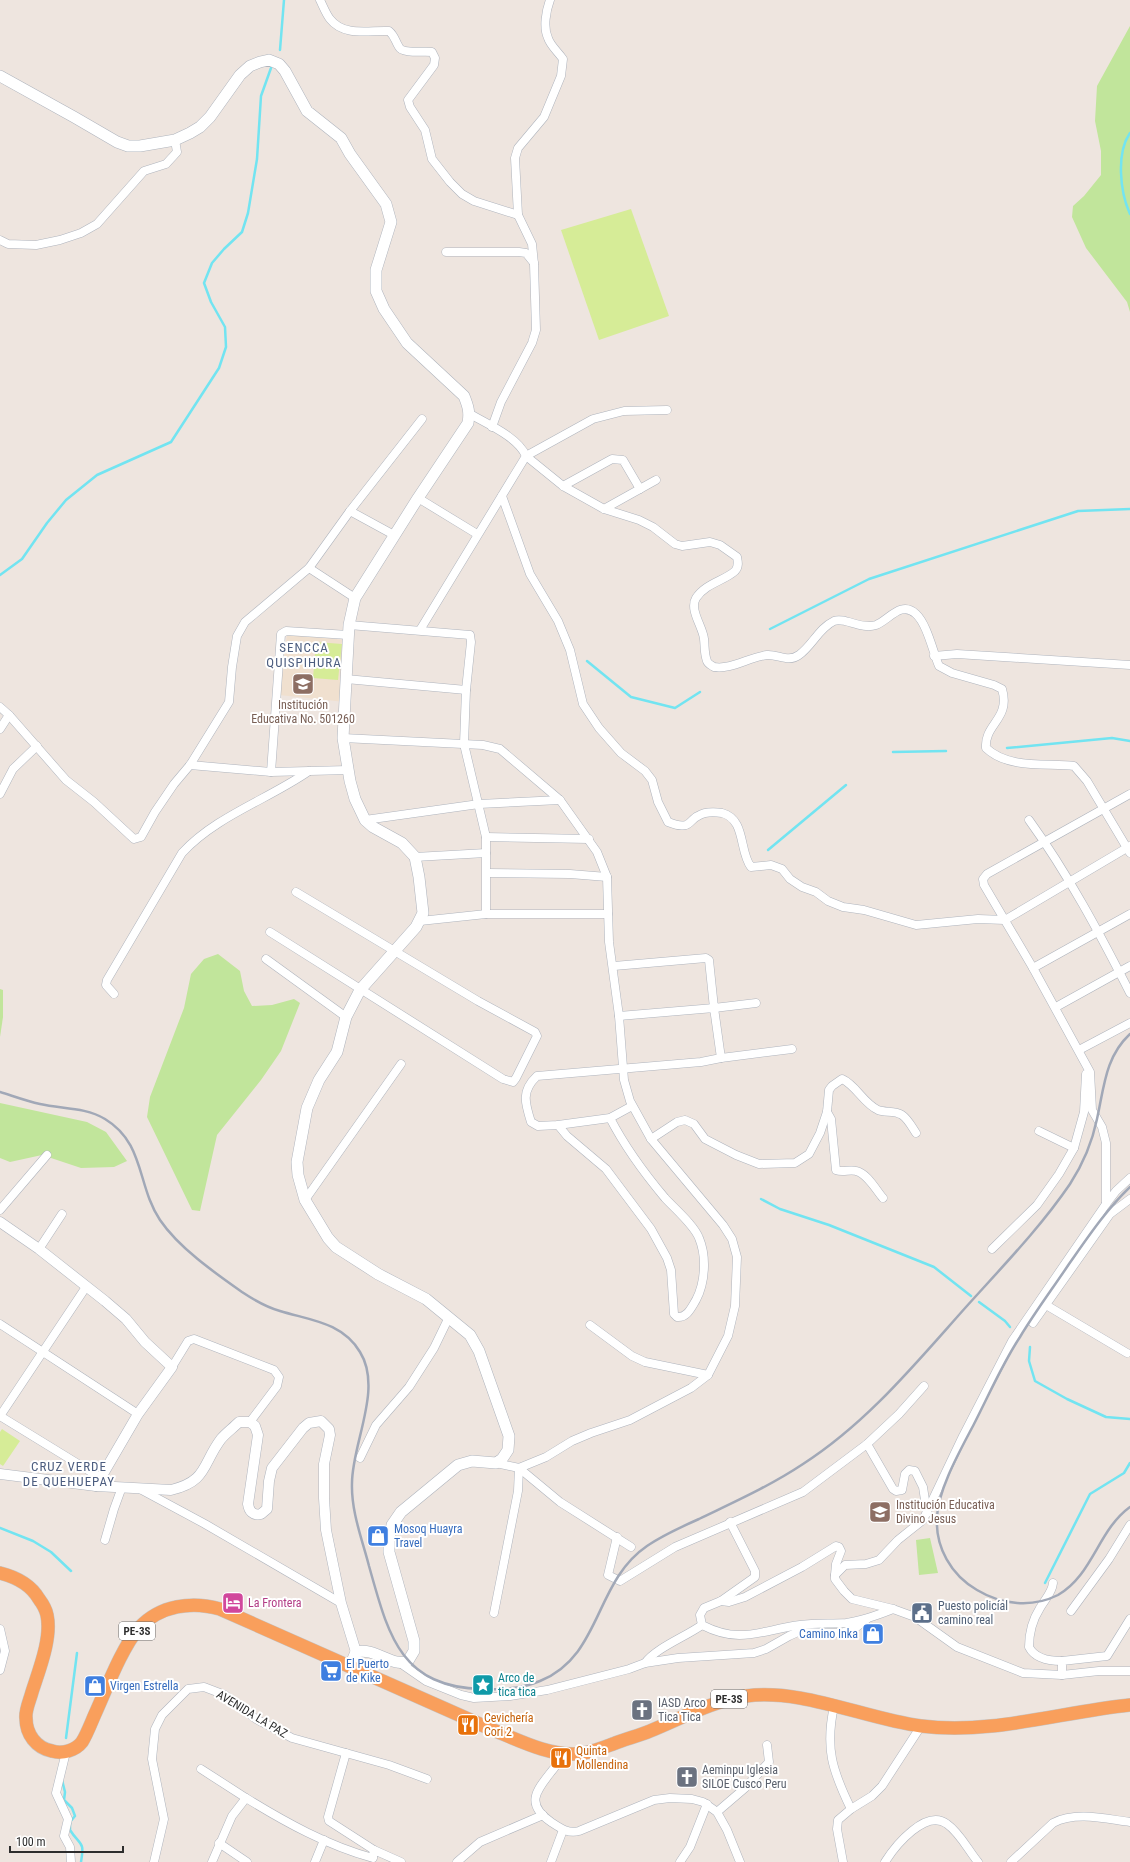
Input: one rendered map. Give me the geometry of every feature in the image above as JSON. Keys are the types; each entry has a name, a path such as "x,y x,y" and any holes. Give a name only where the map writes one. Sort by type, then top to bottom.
{"highway":[{"path":"0,1573 9,1575 29,1586 36,1594 47,1615 46,1644 26,1718 28,1730 38,1745 51,1751 66,1752"},
{"name":"PE-3S","path":"66,1752 81,1743 123,1654 140,1627 157,1614 169,1609 198,1605 220,1609 494,1730 545,1750 564,1754 585,1753 650,1731 722,1700 746,1696 784,1696 921,1726 977,1726 1130,1705"}],"main road":[{"path":"0,76 74,116 117,142 128,146 140,146 175,140 200,127 210,116 240,75 250,66 269,60 280,64 307,111 341,138 350,154 386,204 391,222 376,270 376,291 384,309 407,343 464,396 470,414 468,422 394,535 355,598 348,630 343,738 348,770 355,799 365,820 373,827 402,843 415,857 423,913 420,921 360,990 346,1017 337,1052 319,1080 307,1108 297,1162 298,1175 306,1200 328,1238 336,1247 378,1274 426,1299 470,1335 479,1351 508,1428 508,1450 502,1459 496,1463 472,1461 458,1465 401,1512 392,1525 389,1540 389,1552 414,1645 412,1656 408,1661 400,1663 372,1652 356,1652 350,1666"}],"street":[{"path":"320,0 330,19 344,30 389,31 394,35 399,48 403,51 432,52 435,58 434,65 408,100 410,107 425,130 432,159 450,182 462,194 474,201 518,215"},
{"path":"492,427 502,402 532,343 536,330 532,244 518,215 515,158 518,148 544,117 561,76 563,59 548,39 546,28 547,9 550,0"},
{"path":"0,240 8,244 36,245 60,240 81,233 97,224 144,172 166,164 177,152 175,140"},
{"path":"446,252 519,252 526,253 534,264"},
{"path":"420,630 477,534 526,456 594,419 624,411 667,410"},
{"path":"470,414 516,442 523,449 526,456 562,486 604,509 639,520 653,527 675,544 682,546 710,542 720,545 737,557 738,566 735,571 711,584 696,598 694,604 704,639 704,649 707,662 714,667 725,667 769,655 777,658 795,658 807,649 816,637 834,621 846,621 855,625 872,626 878,624 897,611 905,609 916,614 923,624 939,666 946,670 994,685 1002,689 1005,699 1004,709 986,740 986,748 998,758 1028,763 1074,766 1087,781 1129,849 1005,920 978,919 916,925 864,910 843,907 828,901 816,892 802,887 790,879 782,869 771,865 752,867 747,862 741,833 733,819 724,814 713,812 698,815 687,825 677,825 668,822 658,802 652,780 645,771 621,753 599,728 583,704 570,650 558,621 530,574 502,496"},
{"path":"0,707 10,715 66,780 94,802 134,839 141,837 174,784 190,765 229,702 232,667 237,636 245,622 309,568 350,511 422,419"},
{"path":"562,486 612,459 618,459 623,460 640,489"},
{"path":"604,509 656,480"},
{"path":"418,498 477,534"},
{"path":"350,511 394,535"},
{"path":"309,568 355,598"},
{"path":"270,772 281,634 286,631 420,630 470,635 471,642 466,690 464,744 486,837 486,914"},
{"path":"934,656 957,654 1130,665"},
{"path":"346,679 466,690"},
{"path":"0,729 10,715"},
{"path":"343,738 483,745 500,749 560,800 597,852 607,877 609,942 614,966 624,1080 632,1106 651,1139 723,1225 735,1247 737,1257 734,1314 722,1349 708,1375 691,1388 630,1420 572,1441 546,1457 519,1468"},
{"path":"0,794 13,769 36,746"},
{"path":"190,765 270,772 348,770"},
{"path":"114,994 106,986 107,980 182,853 196,838 285,787 309,771"},
{"path":"1106,1204 1105,1136 1102,1127 1093,1114 1090,1072 1056,1007 984,885 983,879 987,874 1130,794"},
{"path":"365,820 479,804 560,800"},
{"path":"1029,820 1045,842 1070,883 1130,993"},
{"path":"486,837 588,839"},
{"path":"415,857 486,853"},
{"path":"487,873 570,874 607,877"},
{"path":"270,932 503,1079 512,1082 516,1078 537,1036 535,1032 394,951 296,892"},
{"path":"420,921 486,914 608,914"},
{"path":"1033,968 1130,914"},
{"path":"614,966 708,958 721,1058"},
{"path":"266,959 346,1017"},
{"path":"1056,1007 1130,966"},
{"path":"619,1016 756,1003"},
{"path":"1079,1050 1130,1023"},
{"path":"632,1106 610,1118 558,1125 538,1126 531,1122 526,1103 527,1088 538,1076 701,1062 792,1049"},
{"path":"306,1200 401,1064"},
{"path":"992,1249 1037,1205 1059,1174 1074,1148 1084,1112 1087,1065"},
{"path":"651,1139 677,1122 685,1120 694,1124 705,1139 736,1155 759,1164 795,1163 809,1154 820,1132 826,1112 829,1090 842,1079 848,1082 867,1102 879,1110 894,1112 902,1115 916,1133"},
{"path":"826,1112 831,1119 836,1170 841,1172 855,1170 863,1174 883,1198"},
{"path":"558,1125 567,1136 606,1169 650,1229 667,1258 671,1270 674,1314 677,1316 684,1316 690,1312 702,1286 703,1255 699,1237 645,1174 624,1144 610,1118"},
{"path":"1039,1132 1074,1148"},
{"path":"0,1210 47,1154"},
{"path":"835,1575 845,1566 866,1564 879,1560 898,1540 919,1524 927,1514 963,1436 1006,1352 1034,1308 1106,1204 1128,1182"},
{"path":"1033,1323 1110,1214 1130,1199"},
{"path":"38,1249 62,1214"},
{"path":"0,1222 38,1249 126,1319 145,1342 172,1367"},
{"path":"86,1287 0,1416 99,1482"},
{"path":"1034,1308 1045,1307 1126,1353"},
{"path":"360,1458 376,1425 409,1387 434,1348 449,1317"},
{"path":"0,1324 138,1414"},
{"path":"590,1325 632,1356 645,1362 708,1375"},
{"path":"99,1482 138,1414 172,1367 188,1341 194,1339 274,1370 279,1377 278,1386 250,1422"},
{"path":"617,1537 608,1575 620,1581 675,1547 730,1522 803,1492 867,1444 899,1414 924,1386"},
{"path":"0,1474 99,1482 122,1487 171,1490 183,1487 198,1477 207,1465 221,1439 239,1422 250,1422 255,1426 258,1435 248,1504 251,1512 257,1515 267,1509 268,1481 272,1468 303,1428 309,1423 321,1421 329,1429 329,1442 324,1464 326,1530 341,1603 356,1652"},
{"path":"867,1444 893,1489 896,1491 902,1490 906,1474 909,1470 915,1471 922,1487 927,1514"},
{"path":"496,1463 519,1468 560,1502 631,1547"},
{"path":"494,1613 518,1492 519,1468"},
{"path":"105,1540 122,1487"},
{"path":"138,1488 205,1524 341,1603"},
{"path":"730,1522 756,1574 754,1580 721,1601 703,1609 700,1620 702,1625 717,1633 727,1635 755,1635 799,1625 848,1622 867,1619 893,1608"},
{"path":"1071,1610 1109,1559 1130,1525"},
{"path":"721,1601 734,1601 745,1597 802,1567 836,1546 839,1547 841,1551 836,1564 836,1579 844,1591 852,1599 893,1608 914,1617 957,1647 1023,1673 1062,1675 1099,1671 1130,1671"},
{"path":"1053,1583 1050,1592 1040,1607 1034,1621 1030,1637 1029,1647 1036,1655 1047,1660 1062,1661 1107,1656 1130,1620"},
{"path":"400,1663 436,1686 461,1695 474,1698 510,1696 535,1692 629,1669 645,1663 678,1658 754,1652 766,1649 798,1632 840,1633 854,1629 867,1619"},
{"path":"645,1663 652,1654 688,1635 702,1625"},
{"path":"0,1629 5,1652 0,1670"},
{"path":"1062,1661 1062,1675"},
{"name":"AVENIDA LA PAZ","path":"154,1862 164,1819 152,1759 155,1729 162,1715 188,1689 204,1687 225,1695 256,1719 285,1735 389,1765 427,1779"},
{"path":"834,1706 830,1731 831,1760 851,1809"},
{"path":"843,1862 837,1824 841,1817 872,1796 888,1780 921,1726"},
{"path":"717,1812 745,1788 769,1762 767,1745"},
{"path":"66,1752 56,1793 68,1819 64,1836 70,1847 71,1862"},
{"path":"346,1753 328,1821 373,1857"},
{"path":"564,1754 536,1792 535,1804 542,1815 563,1830 572,1832 579,1831 654,1800 662,1798 683,1798 707,1804 717,1812 727,1830 740,1862"},
{"path":"201,1769 270,1812 324,1840 355,1853 402,1862"},
{"path":"212,1862 232,1816 246,1798"},
{"path":"680,1862 690,1847 707,1804"},
{"path":"457,1862 480,1842 542,1815"},
{"path":"1011,1862 1053,1823 1060,1819 1072,1817 1099,1818 1130,1822"},
{"path":"885,1862 909,1833 930,1821 936,1820 942,1821 952,1828 973,1860"},
{"path":"551,1862 563,1830"},
{"path":"315,1862 324,1840"},
{"path":"219,1843 247,1862"}],"shaded area":[{"path":"287,635 347,640 345,702 279,695"}],"green space":[{"path":"1130,26 1130,312 1127,302 1086,248 1072,217 1073,206 1084,196 1101,175 1101,151 1095,121 1097,86"},
{"path":"631,209 669,316 599,340 561,230"},
{"path":"316,642 342,644 338,680 313,678"},
{"path":"218,954 240,971 244,991 252,1006 272,1005 294,999 300,1003 281,1051 261,1080 217,1135 200,1211 192,1210 147,1117 150,1097 184,1008 191,974 204,959"},
{"path":"0,989 3,990 3,1017 0,1037"},
{"path":"0,1103 87,1122 106,1132 127,1161 114,1167 81,1168 42,1155 10,1162 0,1158"},
{"path":"2,1429 20,1441 3,1466 0,1464 0,1432"},
{"path":"930,1538 938,1573 919,1575 916,1540"}],"waterway":[{"path":"280,50 284,0"},
{"path":"0,575 22,559 47,523 66,500 97,475 171,442 219,368 226,347 225,327 211,302 204,283 212,263 242,232 248,213 257,159 261,96 271,68"},
{"path":"1130,133 1126,141 1121,162 1122,184 1130,214"},
{"path":"770,629 869,579 1078,511 1130,509"},
{"path":"587,661 631,697 675,708 700,692"},
{"path":"1007,748 1112,738 1130,741"},
{"path":"893,752 946,751"},
{"path":"768,850 846,785"},
{"path":"761,1199 780,1209 829,1225 934,1267 971,1296"},
{"path":"979,1302 1005,1321 1010,1327"},
{"path":"1030,1347 1029,1361 1035,1381 1067,1399 1106,1417 1130,1419"},
{"path":"1045,1583 1090,1494 1124,1473 1130,1463"},
{"path":"0,1528 33,1541 51,1552 71,1571"},
{"path":"66,1738 77,1653"},
{"path":"62,1780 65,1792 64,1800 72,1808 75,1816 70,1822 70,1830 82,1846 81,1862"}],"railway":[{"path":"0,1092 48,1106 90,1112 105,1119 118,1129 127,1140 139,1166 147,1193 160,1220 187,1250 220,1277 265,1305 334,1328 353,1342 360,1352 366,1367 368,1382 368,1399 353,1467 353,1504 376,1590 391,1634 402,1652 415,1667 432,1678 454,1686 482,1689 504,1689 526,1686 540,1681 560,1669 575,1654 587,1637 617,1579 630,1561 647,1546 666,1535 752,1493 803,1464 848,1430 890,1391 1020,1247 1070,1184 1090,1145 1110,1063 1115,1053 1130,1034"},
{"path":"1130,1187 1105,1214 1090,1234 1013,1347 957,1457 946,1482 938,1506 937,1528 946,1559 952,1568 968,1584 987,1595 1007,1602 1038,1602 1058,1595 1080,1576 1110,1528 1130,1507"}],"place":[{"name":"Institución Educativa No. 501260","path":"303,684"},
{"name":"Institución Educativa Divino Jesus","path":"880,1512"},
{"name":"Mosoq Huayra Travel","path":"378,1536"},
{"name":"La Frontera","path":"233,1603"},
{"name":"Puesto policíal camino real","path":"922,1613"},
{"name":"Camino Inka","path":"873,1634"},
{"name":"El Puerto de Kike","path":"331,1671"},
{"name":"Arco de tica tica","path":"483,1685"},
{"name":"Virgen Estrella","path":"95,1686"},
{"name":"IASD Arco Tica Tica","path":"642,1710"},
{"name":"Cevichería Cori 2","path":"468,1725"},
{"name":"Quinta Mollendina","path":"561,1758"},
{"name":"Aeminpu Iglesia SILOE Cusco Peru","path":"687,1777"}],"district":[{"name":"SENCCA QUISPIHURA","path":"304,654"},
{"name":"CRUZ VERDE DE QUEHUEPAY","path":"69,1474"}]}
